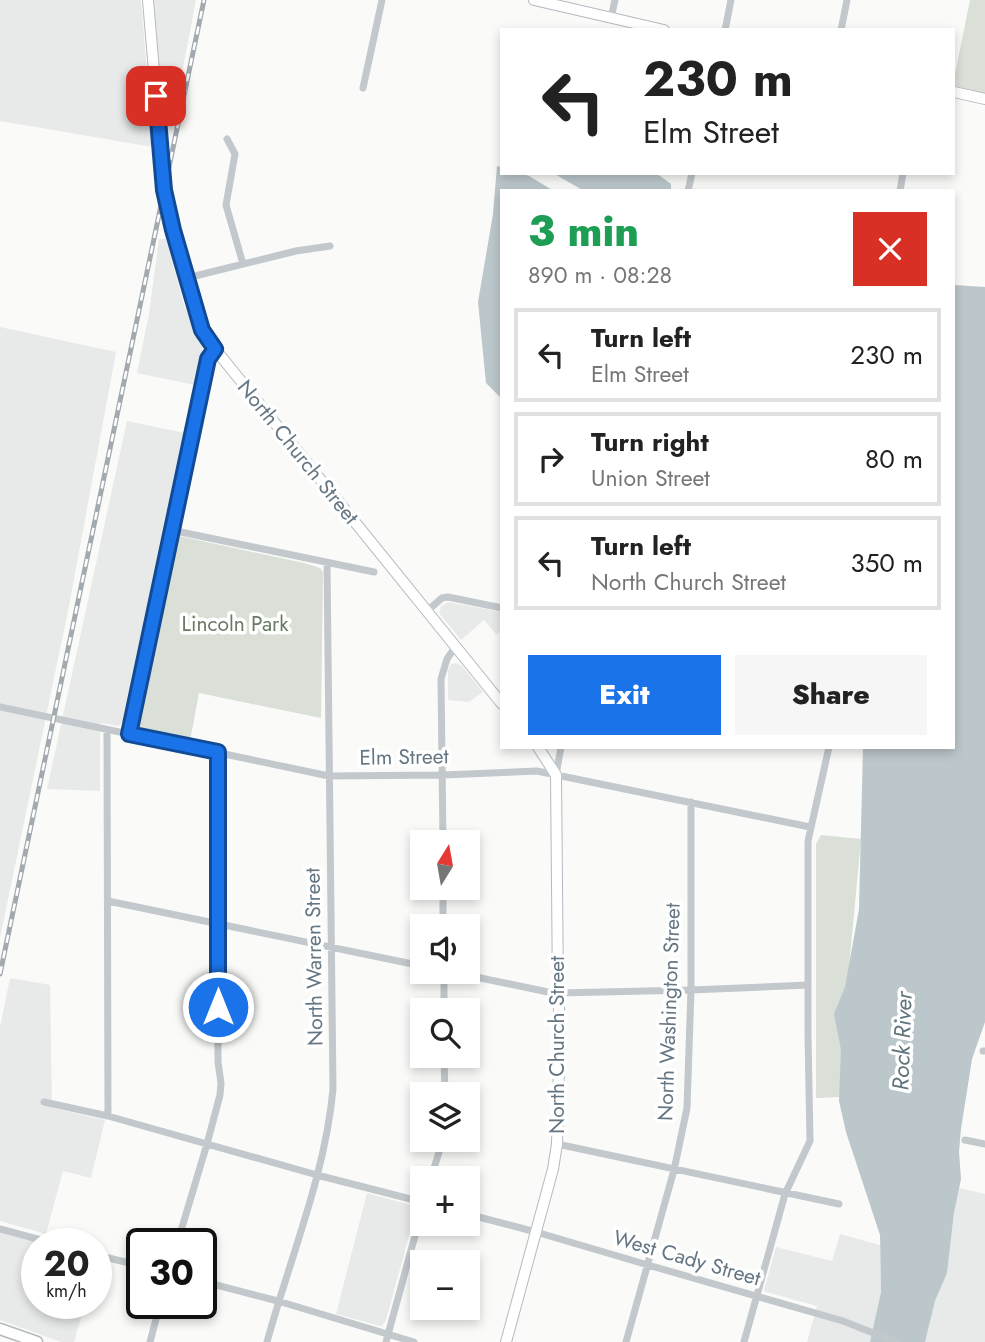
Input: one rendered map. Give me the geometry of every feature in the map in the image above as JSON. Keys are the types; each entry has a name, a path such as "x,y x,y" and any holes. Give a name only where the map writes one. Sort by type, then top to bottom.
{"main road":[{"name":"North Church Street","path":"148,0 164,190 202,330 500,702"},
{"path":"541,2 655,28"},
{"path":"955,92 985,99"},
{"path":"539,749 556,775"},
{"name":"North Church Street","path":"506,1342 554,1169 557,1144 560,1026 556,775"},
{"path":"0,1329 37,1342"}],"street":[{"path":"363,88 382,0"},
{"path":"611,18 615,0"},
{"path":"725,28 731,0"},
{"path":"841,28 847,0"},
{"path":"227,139 235,154 226,205 243,264"},
{"path":"187,278 296,251 330,246"},
{"path":"129,734 208,359 215,349"},
{"path":"171,530 374,572"},
{"name":"North Warren Street","path":"267,1342 317,1175 331,1117 333,1089 327,563"},
{"path":"427,611 448,597 500,608"},
{"path":"443,830 441,678 447,659 455,647"},
{"name":"Elm Street","path":"0,707 329,776 537,771 810,827"},
{"path":"107,730 108,1116"},
{"path":"556,775 561,749"},
{"path":"744,1342 785,1194 810,1141 808,841 829,749"},
{"path":"182,1228 207,1144 221,1083 218,1062 218,752"},
{"name":"North Washington Street","path":"626,1342 674,1170 687,1108 691,990 691,802"},
{"path":"108,901 410,963"},
{"path":"480,978 558,993 808,985"},
{"path":"44,1102 108,1116 410,1199"},
{"path":"965,1140 985,1144"},
{"path":"557,1144 839,1204"},
{"name":"West Cady Street","path":"480,1217 757,1295 843,1321 896,1342"},
{"path":"0,1229 21,1235"},
{"path":"387,1338 415,1236"},
{"path":"217,1285 278,1301 387,1338 414,1342"},
{"path":"150,1342 156,1319"}],"shaded area":[{"path":"0,0 141,0 153,147 0,121"},
{"path":"154,0 196,0 175,109 163,112"},
{"path":"159,239 166,239 185,308 202,346 195,385 137,373 149,314"},
{"path":"0,327 116,352 69,606 0,938"},
{"path":"127,421 185,433 125,718 119,726 100,723 100,791 47,789"},
{"path":"448,602 500,612 500,633 497,635 484,620 461,640 439,613 441,606"},
{"path":"451,664 462,666 483,692 469,702 448,700 448,670"},
{"path":"10,978 50,985 52,1108 105,1120 91,1178 63,1171 48,1228 25,1228 0,1221 0,1027"},
{"path":"959,1188 985,1194 985,1342 925,1342 935,1301 947,1273"},
{"path":"367,1193 410,1205 410,1232 386,1320 382,1326 336,1314"},
{"path":"0,1232 21,1238 21,1319 81,1319 74,1342 61,1342 0,1320"},
{"path":"840,1234 880,1245 881,1292 870,1342 807,1342 817,1306 764,1290 776,1247 832,1261"}],"green space":[{"path":"970,0 985,0 985,93 955,86"},
{"name":"Lincoln Park","path":"179,536 320,568 323,572 321,718 199,693 190,741 140,730 138,721 172,543 174,538"},
{"path":"821,835 861,839 840,1097 816,1098 816,844"}],"water":[{"path":"497,166 500,167 500,175 526,175 551,189 500,189 500,397 486,383 478,302 493,214"},
{"path":"556,175 659,175 671,184 671,189 581,189"},
{"name":"Rock River","path":"955,285 985,287 985,1022 972,1059 961,1129 961,1179 947,1273 935,1301 925,1342 870,1342 881,1292 880,1235 846,1132 839,1101 841,1050 834,1014 845,987 859,909 863,749 955,749"}],"railway":[{"path":"0,974 204,0"}],"route":[{"path":"156,96 164,190 173,230 202,330 215,349 208,359 129,734 218,752 218,1007"}]}
